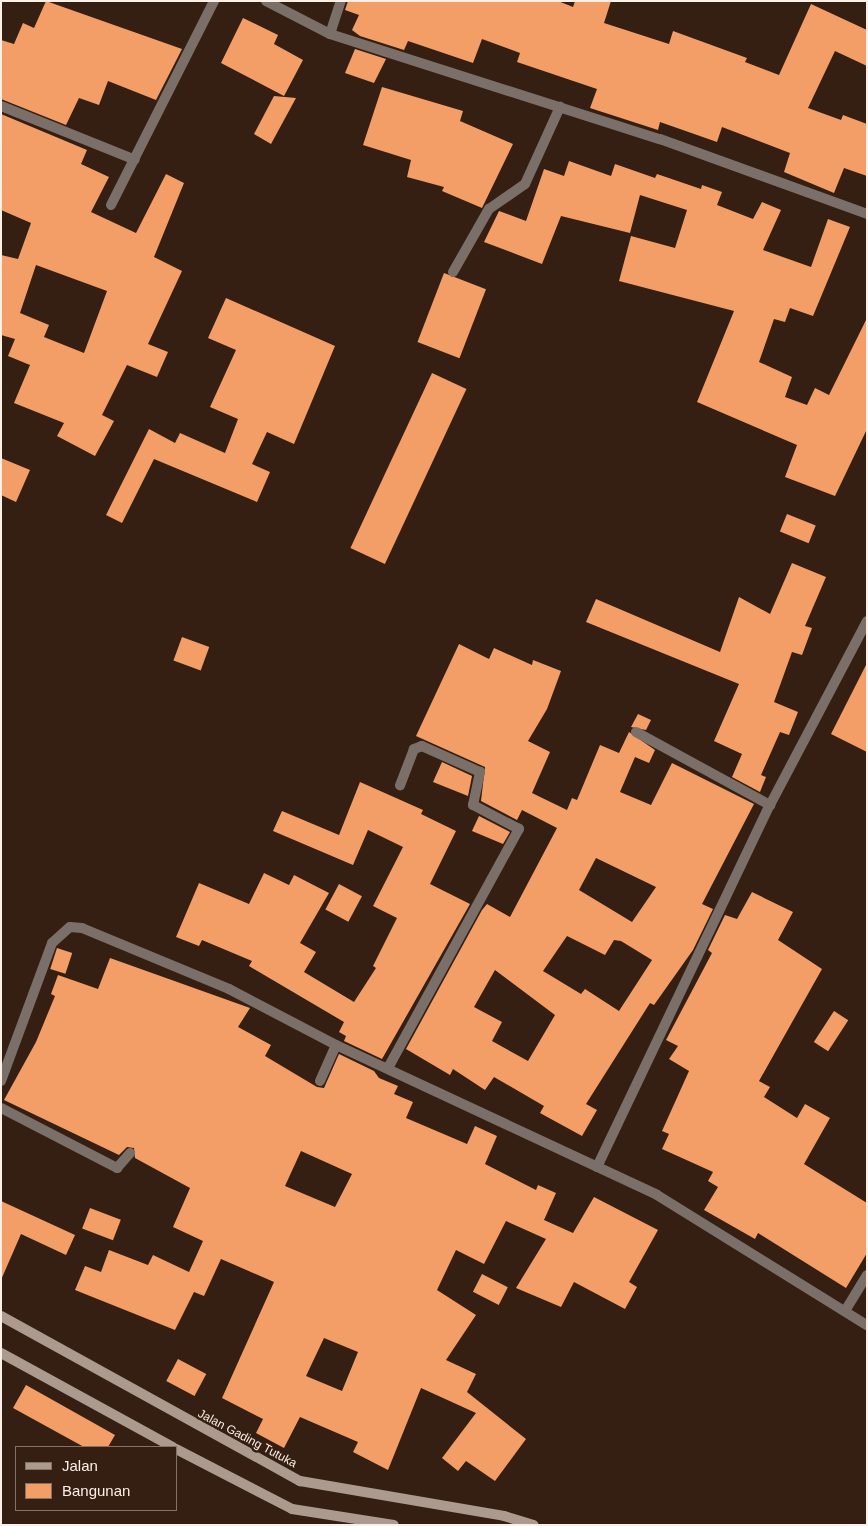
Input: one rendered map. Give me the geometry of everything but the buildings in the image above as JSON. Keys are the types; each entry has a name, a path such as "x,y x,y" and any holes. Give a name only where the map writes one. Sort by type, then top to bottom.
{"main road":[{"name":"Jalan Gading Tutuka","path":"1,1316 300,1481 495,1514 534,1525"},
{"path":"1,1353 171,1446"},
{"path":"178,1450 292,1509 394,1525"}],"street":[{"path":"111,205 214,1"},
{"path":"266,1 330,34 560,107 867,214"},
{"path":"330,34 341,1"},
{"path":"1,106 134,160"},
{"path":"453,272 489,209 524,184 560,107"},
{"path":"597,1167 770,805 867,621"},
{"path":"636,732 770,805"},
{"path":"388,1068 519,829 473,805 480,772 422,746 414,749 400,785"},
{"path":"1,1081 52,944 76,926 229,989 336,1045 657,1195 867,1325"},
{"path":"320,1081 336,1045"},
{"path":"1,1108 117,1168 130,1153"},
{"path":"845,1311 867,1275"}]}
